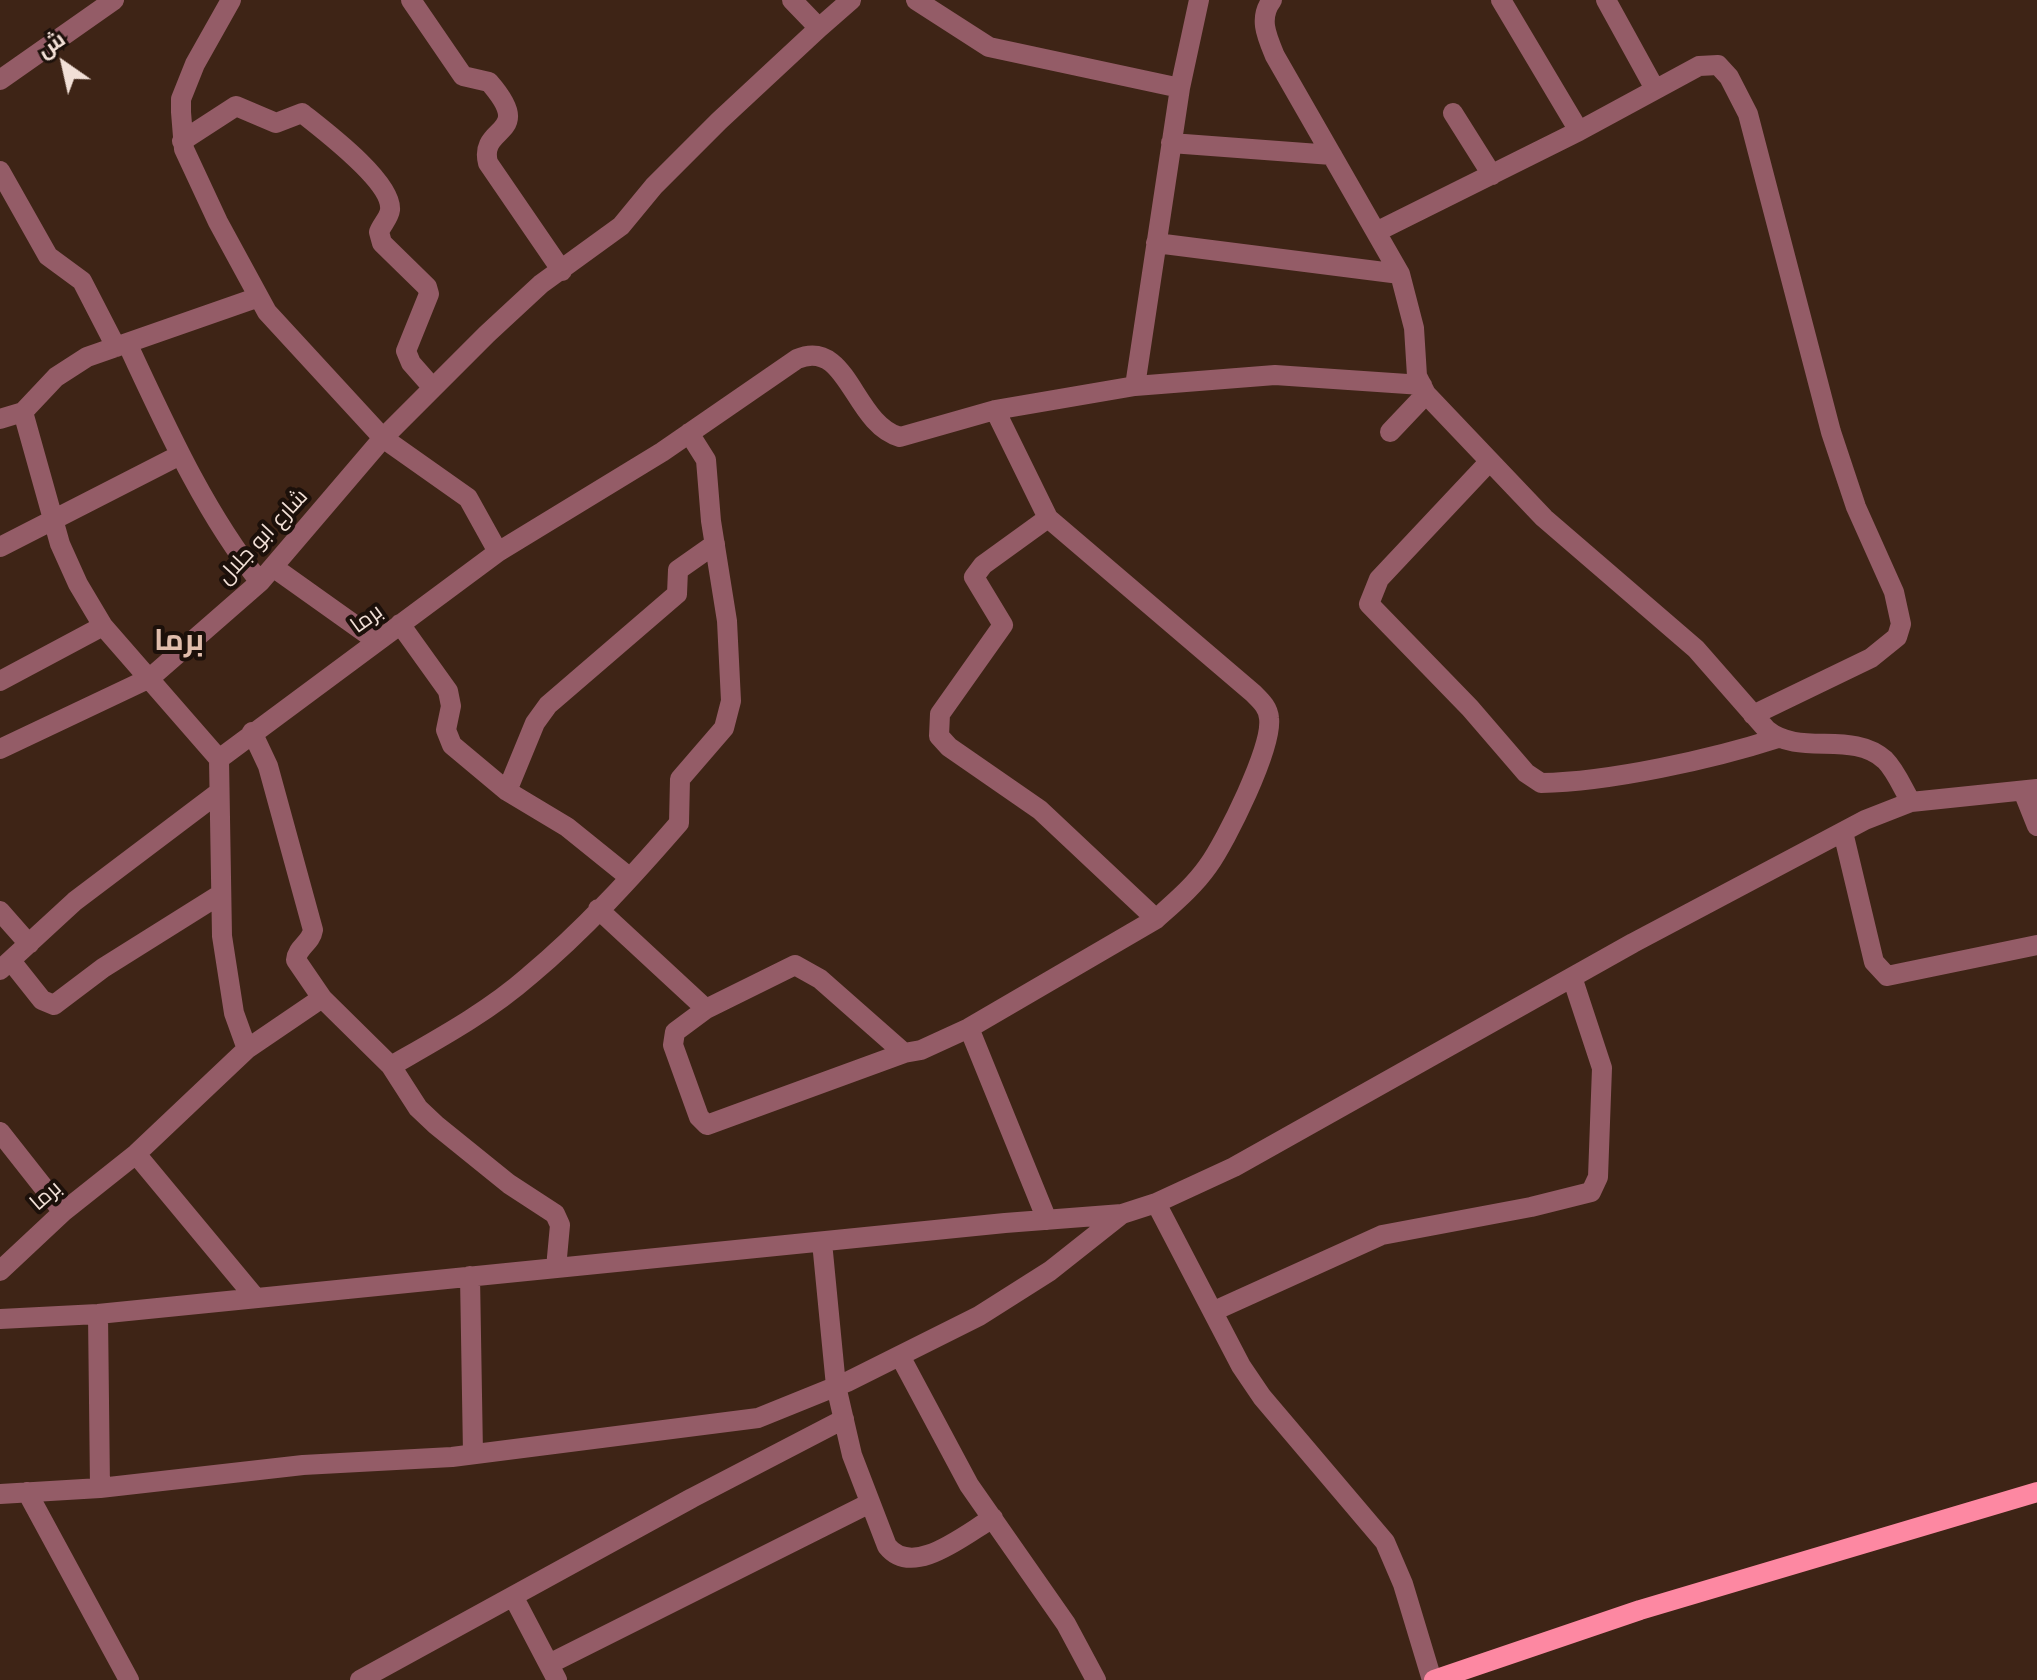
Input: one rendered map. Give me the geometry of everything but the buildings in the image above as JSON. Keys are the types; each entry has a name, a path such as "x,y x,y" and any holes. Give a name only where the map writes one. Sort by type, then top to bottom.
{"main road":[{"path":"1433,1680 1640,1610 2037,1492"}],"street":[{"path":"0,80 114,0"},
{"path":"231,0 195,64 181,99 182,141 256,298 383,438 468,498 498,552"},
{"path":"411,0 463,76 489,82 510,114 509,122 489,146 488,163 562,271"},
{"path":"792,0 819,28"},
{"name":"شارع ابو جلال","path":"2,744 150,678 266,574 383,438 519,302 621,226 654,186 719,121 851,0"},
{"path":"916,0 989,47 1180,88"},
{"path":"1135,386 1180,88 1199,0"},
{"path":"1272,0 1266,7 1264,23 1268,39 1400,274 1410,303 1417,376 1424,390 1544,518 1696,649 1753,715 1778,738"},
{"path":"1501,0 1579,131"},
{"path":"1606,0 1655,89"},
{"path":"1376,232 1708,63 1718,65 1729,77 1741,101 1770,190 1831,432 1856,507 1899,610 1901,624 1897,637 1871,658 1753,715"},
{"path":"182,141 230,109 241,106 276,123 302,113 342,144 387,195 390,210 379,232 382,243 427,287 429,294 406,351 411,363 433,388"},
{"path":"1453,113 1492,175"},
{"path":"1171,143 1332,155"},
{"path":"0,171 48,256 82,281 121,345 225,536 266,574 377,641"},
{"path":"1156,243 1400,274"},
{"path":"0,419 23,412 68,369 121,345 256,298"},
{"name":"برما","path":"219,759 498,552 689,433 797,359 818,353 831,360 877,424 890,434 907,436 995,410"},
{"path":"904,1053 820,979 795,965 706,1009 675,1032 673,1045 699,1117 706,1125 718,1124 904,1053 921,1050 969,1028 1156,919 1182,896 1209,864 1250,787 1270,727 1269,715 1253,693 1048,518 995,410 1135,386 1275,375 1424,390"},
{"path":"1390,432 1424,390"},
{"path":"23,412 60,544 103,626 219,759 222,936 234,1013 247,1049"},
{"path":"391,1066 468,1021 529,977 598,909 679,823 680,779 719,735 728,719 732,682 706,460 689,433"},
{"path":"0,547 180,455"},
{"path":"1489,462 1379,579 1369,604 1470,708 1526,773 1541,783 1613,774 1740,750 1778,738 1845,744 1874,753 1891,767 1911,802"},
{"path":"1048,518 983,565 974,577 1003,625 940,714 939,736 949,747 1040,810 1156,919"},
{"path":"507,791 535,723 548,705 677,594 678,570 715,544"},
{"path":"400,624 448,691 451,706 446,730 449,742 507,791 567,827 629,877"},
{"path":"0,681 103,626"},
{"path":"252,732 268,766 313,930 296,960 322,998 391,1066 418,1108 509,1184 555,1214 560,1225 556,1268"},
{"path":"0,1319 98,1314 254,1296 1122,1214 1156,1203 1234,1167 1572,977 1843,832 1911,802 2030,790 2037,826"},
{"path":"218,793 75,901 5,965 46,1005 54,1005 103,968 221,894"},
{"path":"1843,832 1874,962 1887,976 1899,976 2037,945"},
{"path":"598,909 706,1009"},
{"path":"0,911 29,944"},
{"path":"1214,1311 1382,1235 1531,1207 1591,1192 1598,1177 1602,1068 1572,977"},
{"name":"برما","path":"4,1258 136,1154 247,1049 322,998"},
{"path":"969,1028 1047,1220"},
{"path":"0,1132 63,1212"},
{"path":"136,1154 254,1296"},
{"path":"1156,1203 1241,1366 1262,1397 1385,1542 1403,1584 1433,1680"},
{"path":"0,1494 100,1488 303,1465 473,1454 758,1418 836,1386 979,1316 1050,1271 1122,1214"},
{"path":"822,1242 836,1386 852,1455 887,1546 894,1555 906,1560 924,1557 993,1518"},
{"path":"470,1276 473,1454"},
{"path":"98,1314 100,1488"},
{"path":"900,1356 969,1485 1066,1624 1096,1680"},
{"path":"360,1680 844,1419"},
{"path":"27,1492 129,1680"},
{"path":"513,1596 553,1672 870,1503"}],"district":[{"name":"برما","path":"179,641"}]}
